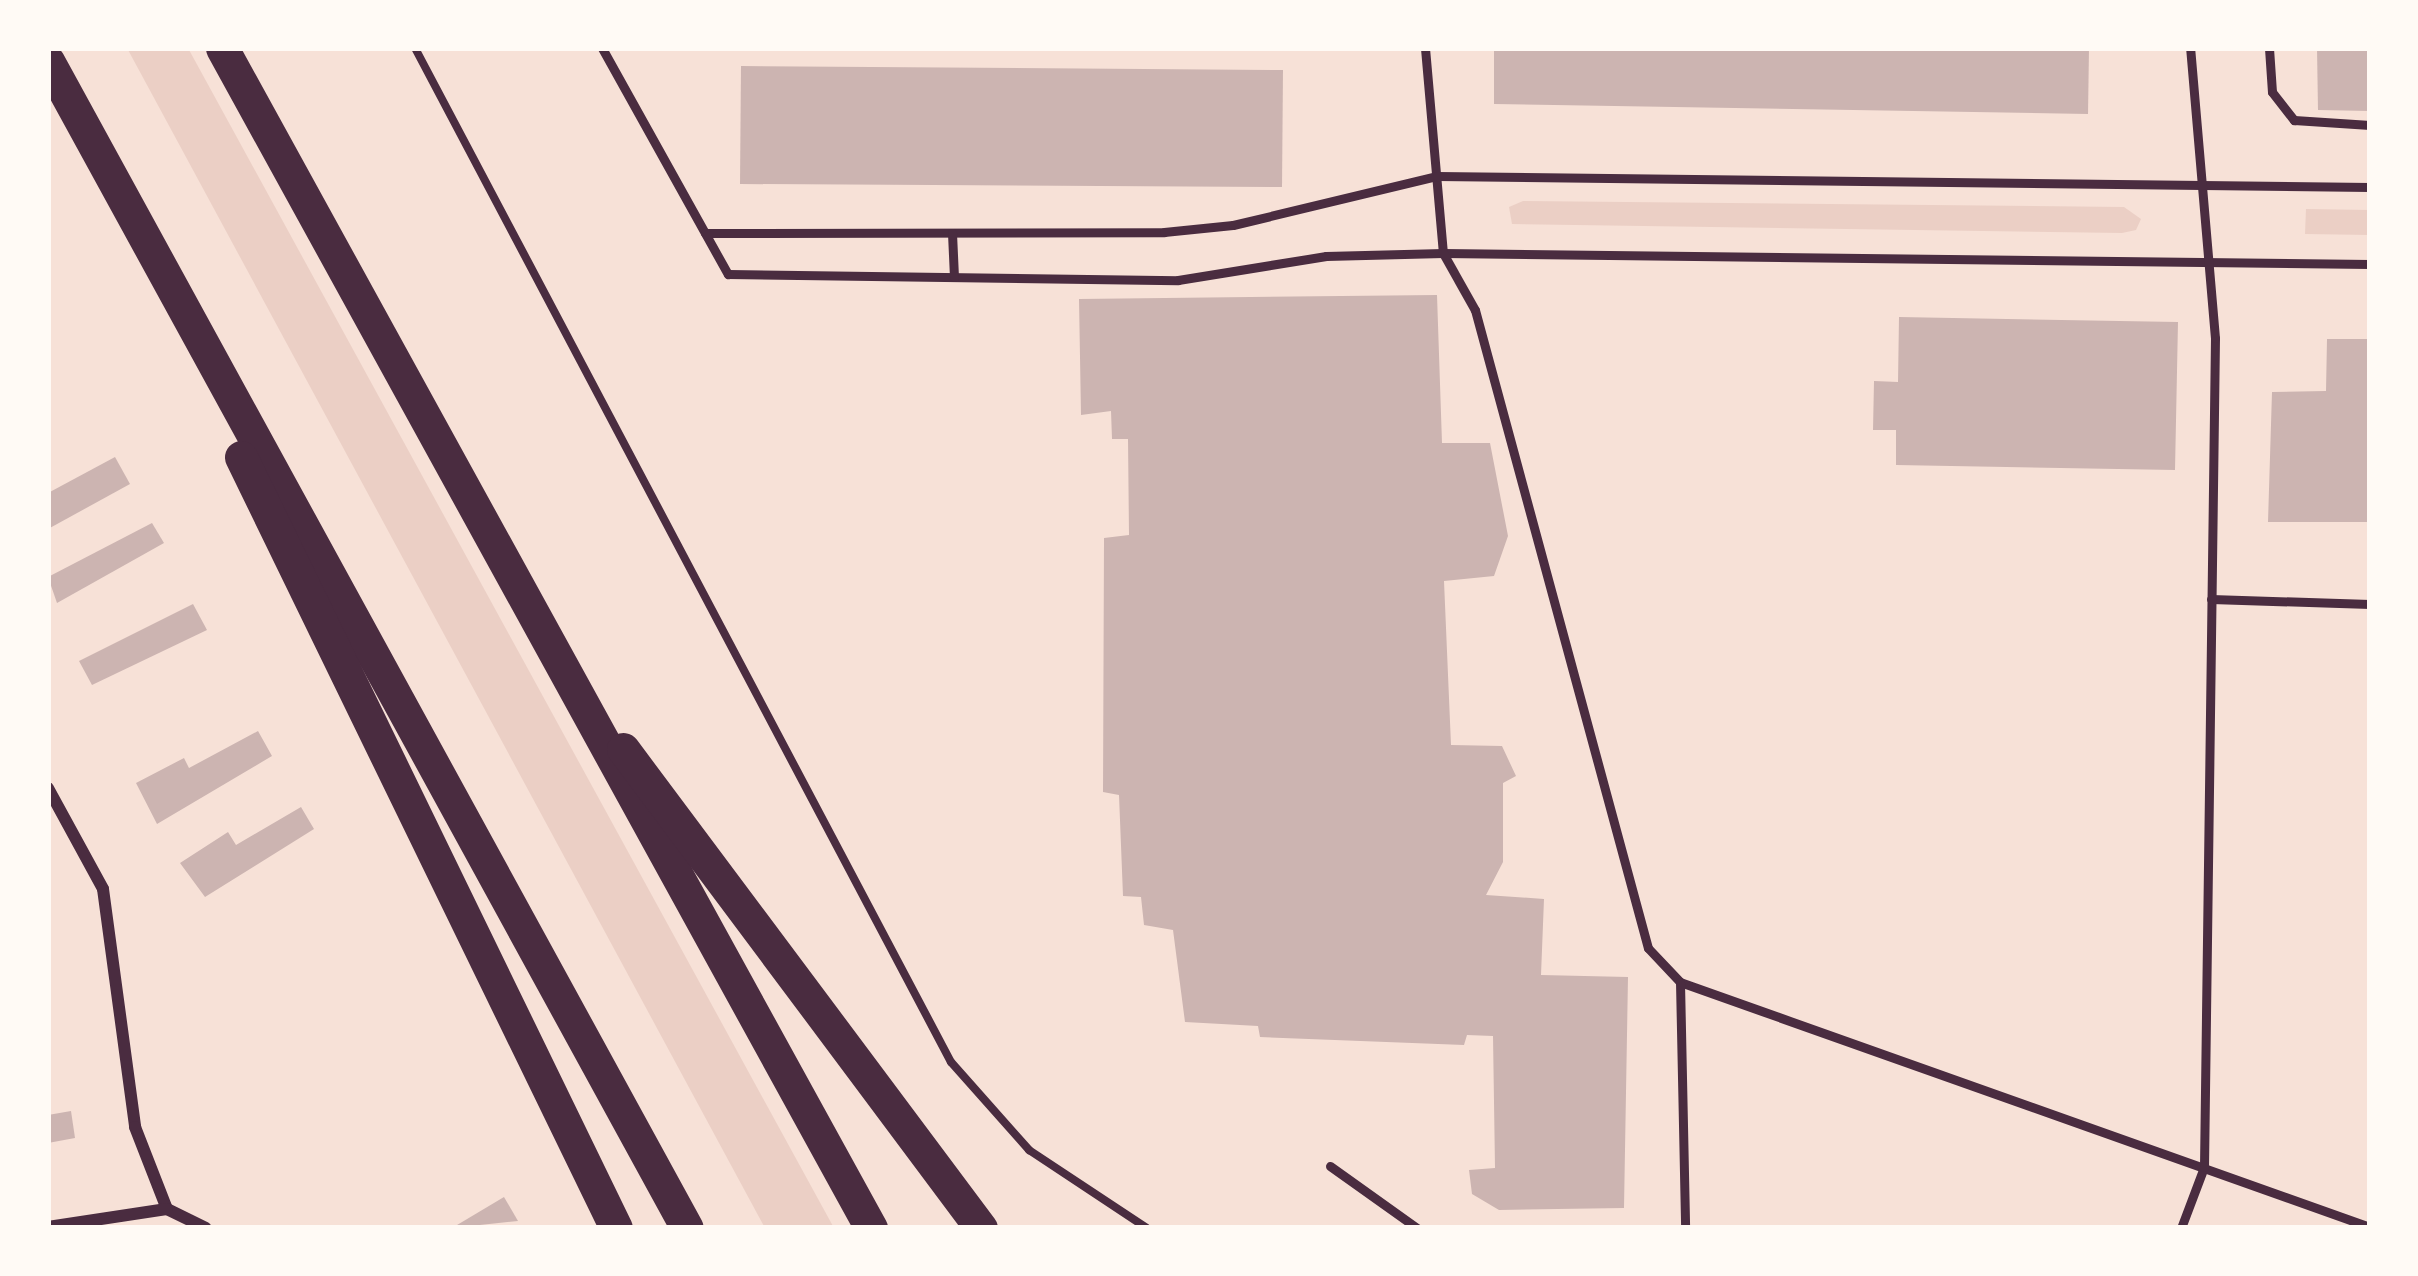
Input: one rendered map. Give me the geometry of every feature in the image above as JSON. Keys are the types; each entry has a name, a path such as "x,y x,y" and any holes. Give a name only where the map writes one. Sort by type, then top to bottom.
{"highway":[{"path":"222,48 555,662 871,1228"},
{"path":"48,61 616,1228"},
{"path":"48,61 687,1228"},
{"path":"555,662 981,1228"}],"street":[{"path":"48,788 104,889 135,1127 166,1208"},
{"path":"48,1227 166,1208 206,1228"}],"lane":[{"path":"602,48 728,274 1178,280 1326,256 1443,254 2370,264"},
{"path":"1425,48 1443,254 1475,310 1648,948 1680,982 2370,1228"},
{"path":"2181,1228 2204,1167 2211,599 2211,262 2190,48"},
{"path":"2269,48 2272,92 2294,120 2370,125"},
{"path":"705,233 952,233 1233,225 1436,176 2370,187"},
{"path":"952,233 954,277"},
{"path":"2211,599 2370,604"},
{"path":"1680,982 1685,1228"},
{"path":"1330,1166 1417,1228"}],"path":[{"path":"415,48 951,1063 1029,1150 1147,1228"}],"shaded area":[{"path":"127,48 188,48 834,1228 765,1228"},
{"path":"1523,201 2124,207 2141,219 2136,230 2122,233 1512,224 1509,207"},
{"path":"2306,209 2370,210 2370,235 2305,234"}],"building":[{"path":"1494,48 2089,48 2088,114 1494,104"},
{"path":"2317,48 2370,48 2370,111 2318,110"},
{"path":"741,66 1283,70 1282,187 740,184"},
{"path":"1437,295 1442,443 1490,443 1508,536 1494,576 1444,581 1451,745 1502,746 1516,776 1503,783 1503,862 1486,895 1544,899 1541,975 1628,977 1624,1208 1499,1210 1472,1194 1469,1170 1495,1168 1493,1036 1467,1035 1464,1045 1260,1037 1258,1026 1185,1022 1173,930 1144,925 1141,897 1123,896 1119,795 1103,792 1104,538 1129,535 1128,439 1112,439 1111,411 1081,415 1079,299"},
{"path":"1899,317 2178,322 2175,470 1896,465 1896,430 1873,430 1874,381 1898,382"},
{"path":"2327,339 2370,339 2370,522 2268,522 2272,392 2326,391"},
{"path":"115,457 130,484 48,529 48,493"},
{"path":"152,523 164,543 57,603 48,577"},
{"path":"193,604 207,630 92,685 79,661"},
{"path":"258,731 272,756 157,824 136,783 184,758 189,768"},
{"path":"301,807 314,829 205,897 180,863 228,832 236,845"},
{"path":"71,1111 75,1138 48,1143 48,1115"},
{"path":"504,1197 518,1221 452,1228"}]}
